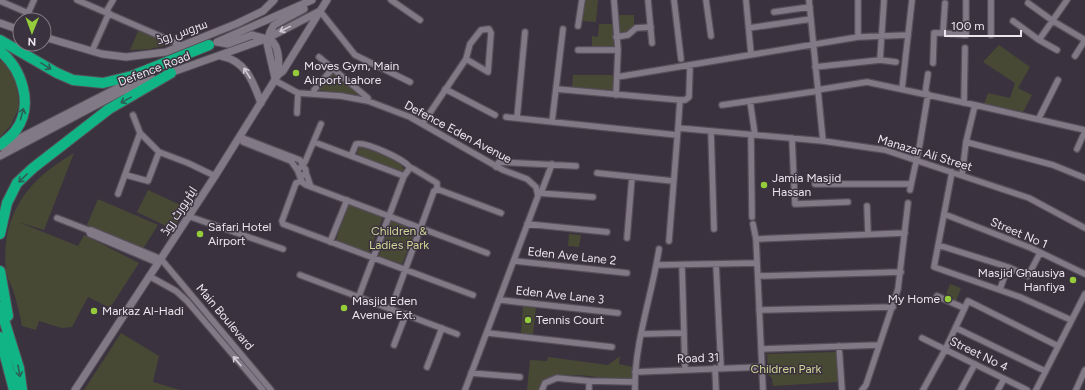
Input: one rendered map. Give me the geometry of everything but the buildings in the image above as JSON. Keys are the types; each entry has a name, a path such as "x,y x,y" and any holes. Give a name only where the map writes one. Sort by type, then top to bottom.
{"highway":[{"path":"0,40 56,73 73,80 103,83 132,76 213,44"},
{"path":"0,51 19,75 24,90 25,103 23,116 17,130 0,145"},
{"path":"0,234 7,203 17,183 33,168 109,109 171,73"},
{"path":"0,270 13,349 22,390"},
{"path":"0,307 13,349"},
{"path":"0,338 14,390"}],"main road":[{"name":"سروس روڈ","path":"52,39 92,51 126,57 166,52 263,11 274,0"},
{"path":"268,38 274,25 308,6 312,0"},
{"name":"Defence Road","path":"0,148 120,86 312,0"},
{"name":"ایئرپورٹ روڈ","path":"75,390 215,176 276,78 283,71 307,34 327,0"},
{"name":"Defence Road","path":"0,156 122,92 268,38 320,11"},
{"path":"0,23 12,27"},
{"path":"213,44 228,44 252,35 268,38 273,41 276,47 276,78"},
{"path":"221,56 233,59 245,69 261,103"}],"street":[{"path":"28,12 34,0"},
{"path":"77,0 183,46"},
{"path":"92,51 113,0"},
{"path":"391,0 420,20"},
{"path":"578,26 582,0"},
{"path":"614,0 618,50 616,95"},
{"path":"648,0 652,43"},
{"path":"674,0 681,59"},
{"path":"706,0 711,36"},
{"path":"746,0 750,54"},
{"path":"809,0 823,141"},
{"path":"858,0 858,37"},
{"path":"880,60 884,0"},
{"path":"902,89 908,35 911,22 912,0"},
{"path":"933,63 934,32 966,35 966,0"},
{"path":"991,0 992,35"},
{"path":"1039,40 1067,0"},
{"path":"0,2 25,12"},
{"path":"1028,3 1053,22 1085,40 1075,56"},
{"path":"944,4 944,33"},
{"path":"774,12 810,7"},
{"path":"320,11 355,55 410,82"},
{"path":"749,28 811,19"},
{"path":"1013,21 1039,40 1057,50"},
{"path":"616,37 628,35 636,28 651,27"},
{"path":"422,123 466,59 470,44 482,30 489,29 491,33 489,71 488,72 466,59"},
{"path":"552,122 563,29"},
{"path":"517,118 525,32"},
{"path":"617,77 858,37 908,35"},
{"path":"964,103 965,48"},
{"path":"578,50 618,50"},
{"path":"320,57 368,98 368,101"},
{"path":"815,67 880,60 896,62"},
{"path":"556,89 685,100 688,97 690,65"},
{"path":"314,94 314,90 333,68"},
{"path":"815,184 910,187 917,160 927,94 928,74"},
{"name":"Defence Eden Avenue","path":"276,78 298,93 341,96 368,101 396,111 422,123 496,167 527,179 540,193"},
{"path":"1039,118 1058,80"},
{"path":"722,105 867,82 1039,118 1085,130 1077,149"},
{"path":"445,90 495,115"},
{"path":"297,113 298,93"},
{"path":"669,241 680,100"},
{"path":"750,101 753,135 753,220 756,239 763,390"},
{"path":"962,175 966,142 975,105"},
{"path":"133,115 140,133 159,152 188,163 215,176"},
{"path":"506,117 677,135"},
{"path":"303,163 306,162 321,124"},
{"name":"Manazar Ali Street","path":"678,128 823,141 878,149 917,160 1029,198 1085,228"},
{"path":"711,131 714,229"},
{"path":"118,194 140,133"},
{"path":"238,138 300,160 303,163 311,187"},
{"path":"238,138 291,160 301,181 311,187 487,253"},
{"path":"792,138 795,204 848,202"},
{"path":"314,142 404,176"},
{"path":"966,142 1053,165 1085,178"},
{"path":"351,156 356,144 360,143 380,150 404,162 410,168 436,181 438,189"},
{"path":"126,175 148,181 159,152"},
{"path":"496,167 499,162 576,166"},
{"path":"465,390 515,261 527,224 552,164"},
{"path":"298,172 301,168 305,171"},
{"path":"359,296 388,216 404,176 410,168"},
{"path":"952,172 934,267 1000,289 1071,320"},
{"path":"597,174 673,181"},
{"path":"627,238 632,177"},
{"path":"301,181 296,183 282,223 404,270 473,294"},
{"path":"438,189 501,213"},
{"path":"391,309 434,191 438,189"},
{"path":"540,193 593,197"},
{"path":"330,242 347,200"},
{"path":"862,390 866,385 893,307 901,272 908,203"},
{"path":"867,206 868,234"},
{"name":"Street No 1","path":"944,214 1040,253 1085,274"},
{"path":"188,216 283,249"},
{"path":"57,218 88,230 90,234 159,261"},
{"path":"527,224 607,232"},
{"path":"756,239 905,233"},
{"path":"938,245 1008,267 1028,276 1040,253"},
{"path":"636,390 635,372 659,249"},
{"name":"Main Boulevard","path":"159,261 271,390"},
{"name":"Eden Ave Lane 2","path":"515,261 627,273"},
{"path":"657,265 757,263"},
{"path":"716,264 718,368 716,390"},
{"path":"682,265 685,369"},
{"path":"1000,289 1008,267"},
{"path":"758,276 901,272"},
{"path":"300,275 458,334"},
{"name":"Main Boulevard","path":"149,276 176,291 187,301 263,390"},
{"path":"1036,390 1085,294"},
{"path":"937,296 964,308"},
{"name":"Eden Ave Lane 3","path":"500,300 618,313"},
{"path":"922,390 945,350 967,302 970,301 1058,346"},
{"path":"760,310 893,307"},
{"path":"394,345 406,314"},
{"path":"428,367 442,328"},
{"path":"956,328 1045,371"},
{"path":"488,333 612,347"},
{"path":"642,334 683,333"},
{"name":"Street No 4","path":"922,338 1027,390"},
{"path":"761,349 879,345"},
{"path":"839,346 842,390"},
{"path":"961,390 975,364"},
{"name":"Road 31","path":"635,372 762,367"},
{"path":"1076,390 1085,370"},
{"path":"471,374 520,377"},
{"path":"542,390 545,383 553,379 635,382"},
{"path":"998,390 1004,379"},
{"path":"589,381 589,390"}],"green space":[{"path":"585,0 598,0 596,22 582,21"},
{"path":"618,15 634,15 634,27 626,34 619,34"},
{"path":"599,24 613,24 614,47 592,47 592,36 598,37"},
{"path":"139,29 173,44 149,49 130,50"},
{"path":"999,45 1030,67 1018,88 1032,95 1023,112 984,104 988,93 1010,98 1015,83 983,62"},
{"path":"0,60 9,66 17,86 19,107 11,125 0,137"},
{"path":"333,71 361,95 318,90"},
{"path":"573,75 615,75 614,90 572,89"},
{"path":"359,148 377,152 391,158 402,166 404,170 401,172 359,157 357,152"},
{"path":"74,153 44,230 18,222 78,246 84,235 139,263 110,308 88,297 72,327 62,328 39,321 36,330 22,326 14,293 6,273 5,252 7,234 12,217 20,201 30,188 43,175"},
{"path":"148,190 185,207 174,230 137,212"},
{"path":"98,199 158,225 143,249 87,225"},
{"path":"348,204 383,217 369,253 336,240"},
{"name":"Children & Ladies Park","path":"391,220 416,229 402,264 379,256"},
{"path":"569,234 581,235 579,247 568,246"},
{"path":"950,284 961,288 956,301 945,297"},
{"name":"Tennis Court","path":"523,306 536,307 533,335 521,334"},
{"path":"121,333 159,356 153,382 180,390 84,390"},
{"name":"Children Park","path":"837,352 838,382 773,386 772,378 768,375 767,354"},
{"path":"620,356 619,364 633,367 632,378 623,380 575,375 556,376 547,378 540,390 527,390 530,360 547,361 548,357 608,365"}],"place":[{"name":"Moves Gym, Main Airport Lahore","path":"296,73"},
{"name":"Jamia Masjid Hassan","path":"764,185"},
{"name":"Safari Hotel Airport","path":"200,234"},
{"name":"Masjid Ghausiya Hanfiya","path":"1073,280"},
{"name":"My Home","path":"948,299"},
{"name":"Masjid Eden Avenue Ext.","path":"344,308"},
{"name":"Markaz Al-Hadi","path":"94,311"},
{"name":"Tennis Court","path":"528,320"}]}
